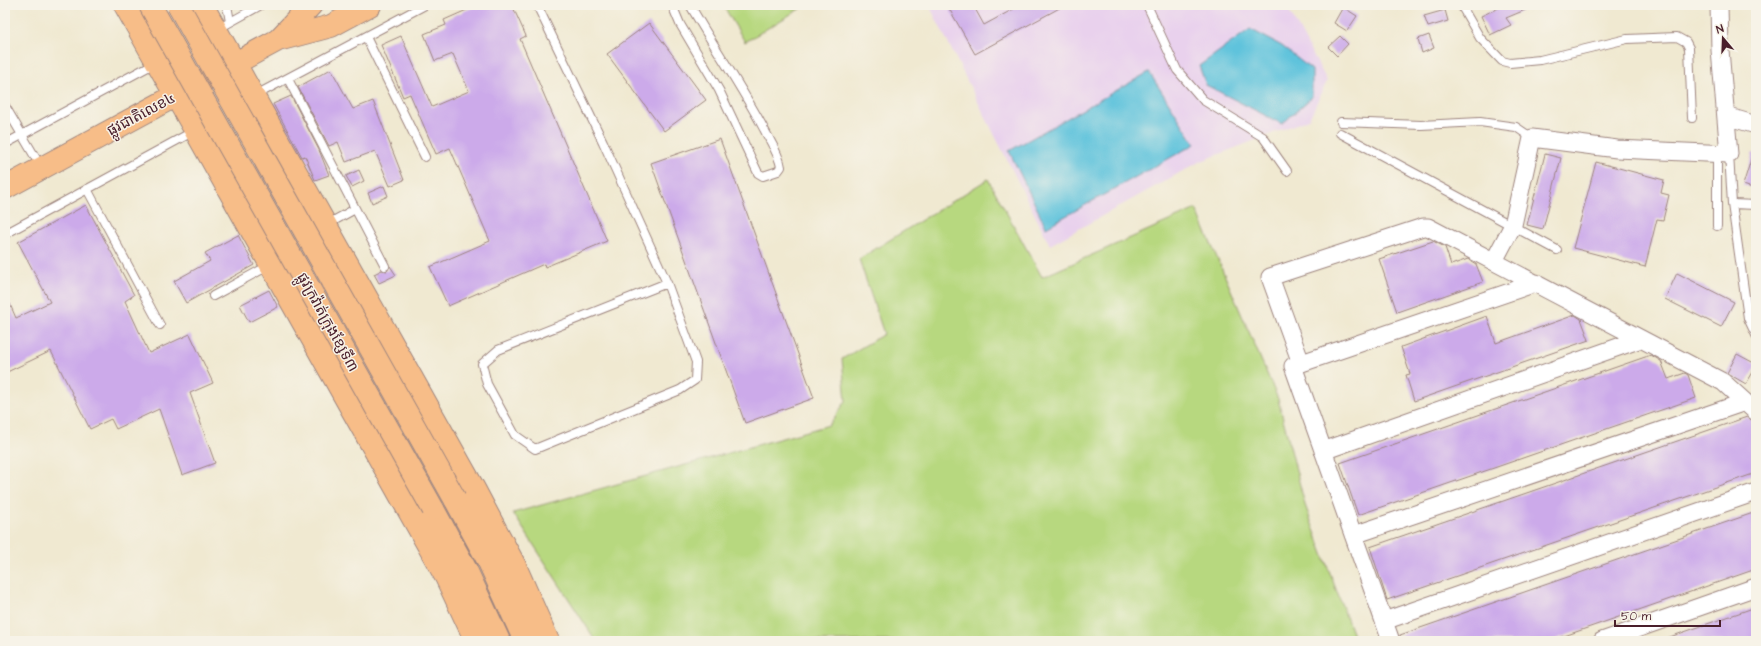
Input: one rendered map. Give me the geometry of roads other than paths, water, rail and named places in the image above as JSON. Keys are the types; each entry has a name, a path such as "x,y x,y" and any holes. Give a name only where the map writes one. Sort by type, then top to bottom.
{"main road":[{"path":"125,5 163,59 176,95 202,127 271,265 446,577 476,641"},
{"name":"ផ្លូវក្រវ៉ាត់ក្រុងខ្សែទី៣","path":"150,5 433,509 466,570 499,641"},
{"name":"ផ្លូវក្រវ៉ាត់ក្រុងខ្សែទី៣","path":"178,5 455,499 492,568 525,641"},
{"path":"202,5 215,31 235,63 247,100 326,225 477,496 515,566 548,641"},
{"name":"ផ្លូវជាតិលេខ៤","path":"278,40 311,5"},
{"name":"ផ្លូវជាតិលេខ៤","path":"5,188 278,40 331,26 370,5"}],"street":[{"path":"1494,261 1513,225 1532,138 1616,149 1723,154 1726,116 1720,50 1719,5"},
{"path":"1726,116 1756,125"},
{"path":"1301,363 1270,277 1423,227 1431,228 1722,382 1750,407"},
{"path":"1391,641 1293,366 1536,283"},
{"path":"1324,451 1641,339"},
{"path":"1354,535 1750,407"},
{"path":"1384,622 1756,492"},
{"path":"1602,641 1756,587"}],"lane":[{"path":"215,31 227,5"},
{"path":"5,144 261,5"},
{"path":"5,234 202,127 247,100 425,5"},
{"path":"537,5 603,142 666,283 696,362 695,380 680,390 535,448 515,435 487,384 482,364 498,350 666,283"},
{"path":"672,5 680,24 719,90 758,173 763,176 778,171 781,167 780,161 773,146 749,101 727,68 690,5"},
{"path":"1147,5 1177,70 1203,100 1264,137 1287,171"},
{"path":"1461,5 1480,38 1502,61 1510,63 1540,60 1627,39 1677,37 1686,42 1689,48 1692,118"},
{"path":"366,37 425,157"},
{"path":"288,79 384,266"},
{"path":"5,106 42,168"},
{"path":"1341,122 1421,125 1480,122 1516,127 1532,138"},
{"path":"1340,133 1558,250"},
{"path":"1723,154 1732,204 1748,318 1756,335"},
{"path":"1717,226 1723,154"},
{"path":"87,189 160,325"},
{"path":"1732,204 1756,205"},
{"path":"326,225 354,209"},
{"path":"213,296 271,265"}],"water":[{"path":"1250,29 1282,46 1312,70 1312,97 1282,124 1206,85 1199,66"},
{"path":"1149,72 1195,144 1046,227 1009,151"}]}
